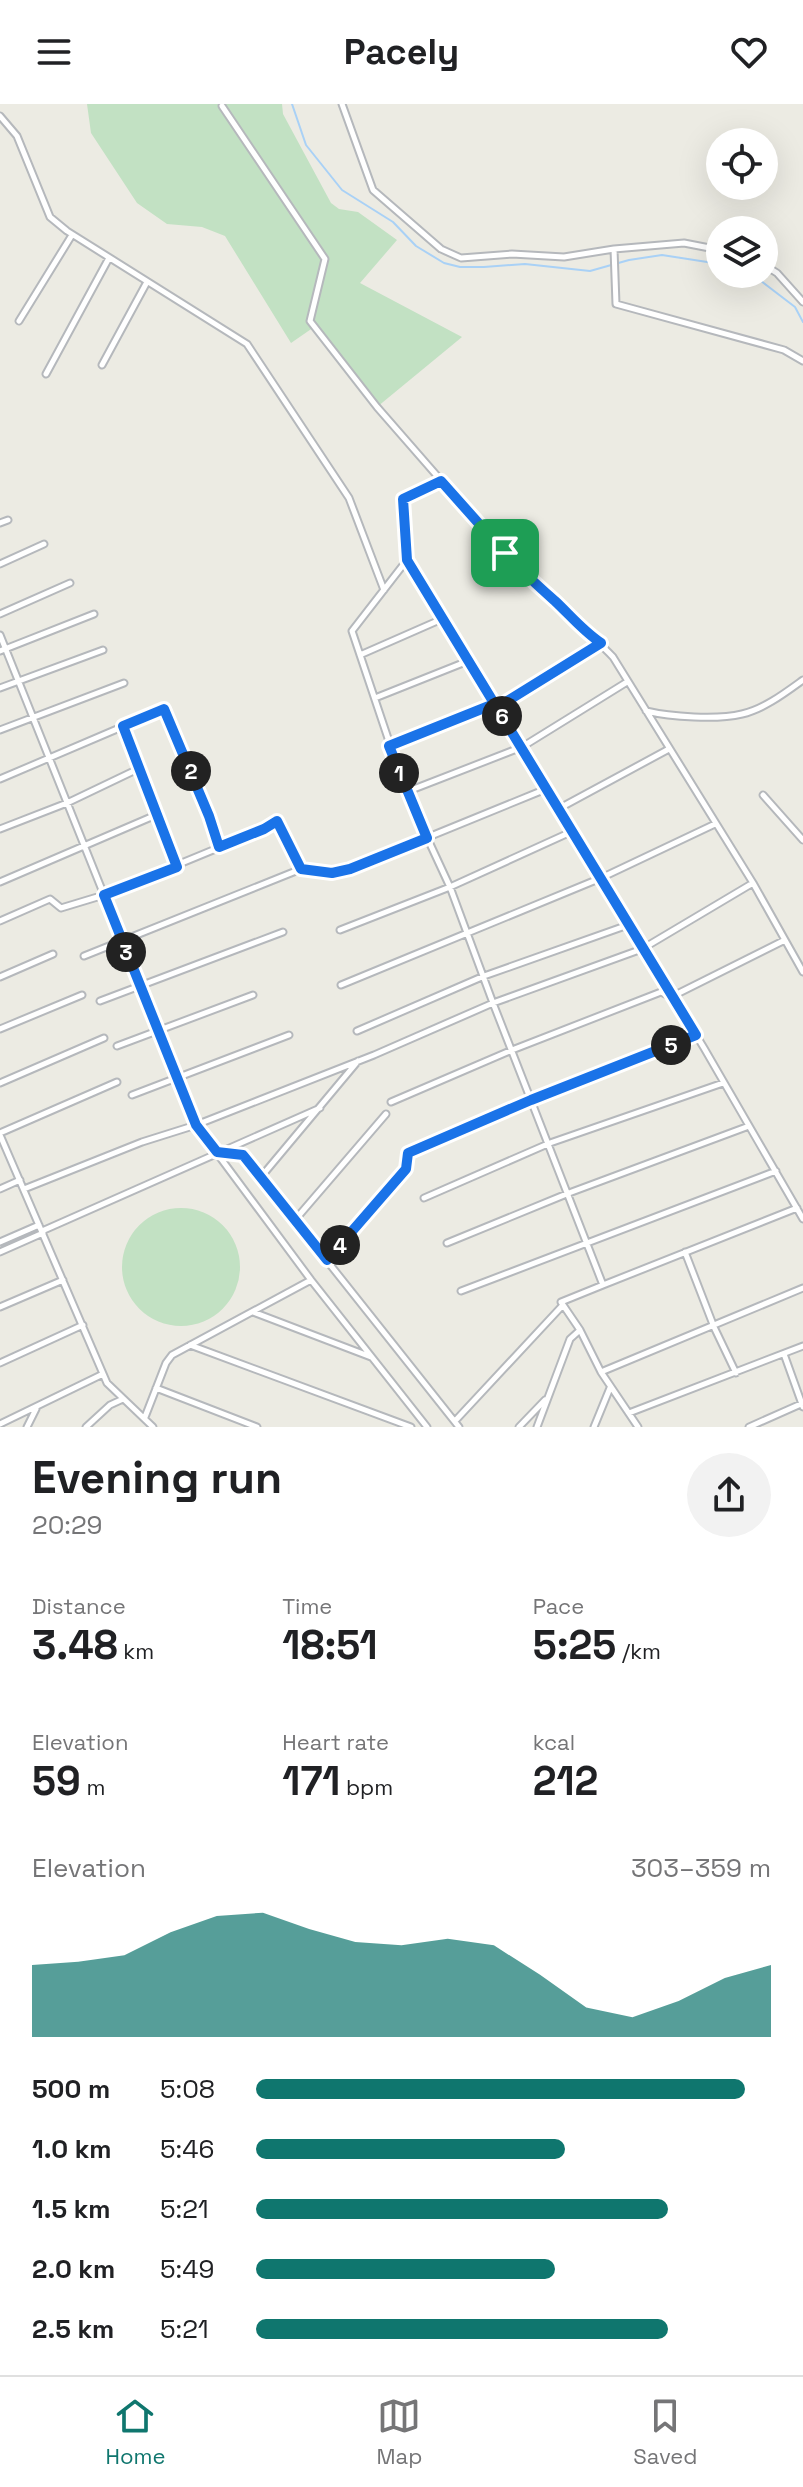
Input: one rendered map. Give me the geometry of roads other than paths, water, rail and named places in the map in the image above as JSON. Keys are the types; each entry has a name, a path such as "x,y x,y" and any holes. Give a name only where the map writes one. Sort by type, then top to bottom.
{"street":[{"path":"342,104 373,190 441,249 461,258 512,254 564,257 684,243 706,247"},
{"path":"222,106 325,259 310,321 377,407 528,580 555,601 613,657 753,883 803,972"},
{"path":"0,116 17,136 50,217 72,235 247,344 349,498 384,590"},
{"path":"19,321 72,235"},
{"path":"614,249 616,304 784,350 803,361"},
{"path":"46,374 109,258"},
{"path":"778,274 803,302"},
{"path":"102,365 147,282"},
{"path":"441,481 403,499 407,560 696,1035 803,1219"},
{"path":"0,523 8,520"},
{"path":"0,564 44,544"},
{"path":"407,560 352,631 406,792 450,887 603,1285"},
{"path":"0,614 70,583"},
{"path":"3,650 94,614"},
{"path":"360,655 442,619"},
{"path":"0,635 3,650 19,681 196,1125 311,1280 427,1427"},
{"path":"389,746 495,706 601,643"},
{"path":"0,688 103,650"},
{"path":"375,698 468,661"},
{"path":"645,711 673,717 742,714 779,697 803,680"},
{"path":"406,792 522,747 627,682"},
{"path":"0,730 124,683"},
{"path":"0,779 164,709 219,847"},
{"path":"123,726 177,867"},
{"path":"558,809 669,749"},
{"path":"0,829 67,803 138,769"},
{"path":"84,956 301,869 332,873 350,869 546,789"},
{"path":"763,795 803,840"},
{"path":"0,882 156,815"},
{"path":"0,921 50,899 61,908 104,895 177,867 277,821 301,869"},
{"path":"341,985 601,878 715,824"},
{"path":"340,930 450,887 573,831"},
{"path":"24,1189 142,1142 196,1125 493,1003 642,949 753,883"},
{"path":"357,1031 484,976 628,925"},
{"path":"100,1001 283,932"},
{"path":"671,997 785,940"},
{"path":"0,977 53,954"},
{"path":"391,1102 512,1050 661,992 671,997"},
{"path":"0,1029 82,995"},
{"path":"117,1046 253,995"},
{"path":"132,1095 289,1035"},
{"path":"327,1260 406,1169 408,1153 531,1100 696,1035"},
{"path":"0,1083 104,1038"},
{"path":"261,1177 358,1060"},
{"path":"117,1082 0,1134 107,1383 153,1427"},
{"path":"424,1198 550,1143 723,1083"},
{"path":"0,1252 41,1229 320,1108"},
{"path":"295,1220 386,1114"},
{"path":"447,1243 569,1193 749,1126"},
{"path":"217,1152 243,1155 459,1427"},
{"path":"461,1291 776,1171"},
{"path":"0,1189 20,1180"},
{"path":"638,1427 610,1387 580,1330 561,1302 797,1208"},
{"path":"0,1242 41,1229"},
{"path":"685,1252 714,1327 736,1373"},
{"path":"0,1307 63,1280"},
{"path":"145,1417 168,1358 311,1280"},
{"path":"601,1372 803,1288"},
{"path":"455,1421 563,1305"},
{"path":"252,1312 372,1357"},
{"path":"0,1363 83,1325"},
{"path":"537,1427 570,1339 580,1330"},
{"path":"190,1345 411,1427"},
{"path":"629,1413 803,1346"},
{"path":"749,1427 802,1404 784,1354"},
{"path":"0,1424 103,1374"},
{"path":"594,1427 610,1387"},
{"path":"156,1388 257,1427"},
{"path":"519,1427 548,1397"},
{"path":"86,1427 110,1405 123,1399"},
{"path":"27,1427 36,1408"}],"waterway":[{"path":"292,104 306,145 342,190 393,222 416,246 444,263 460,267 525,264 590,271 662,255 706,262"},
{"path":"770,288 795,307 803,322"}]}
